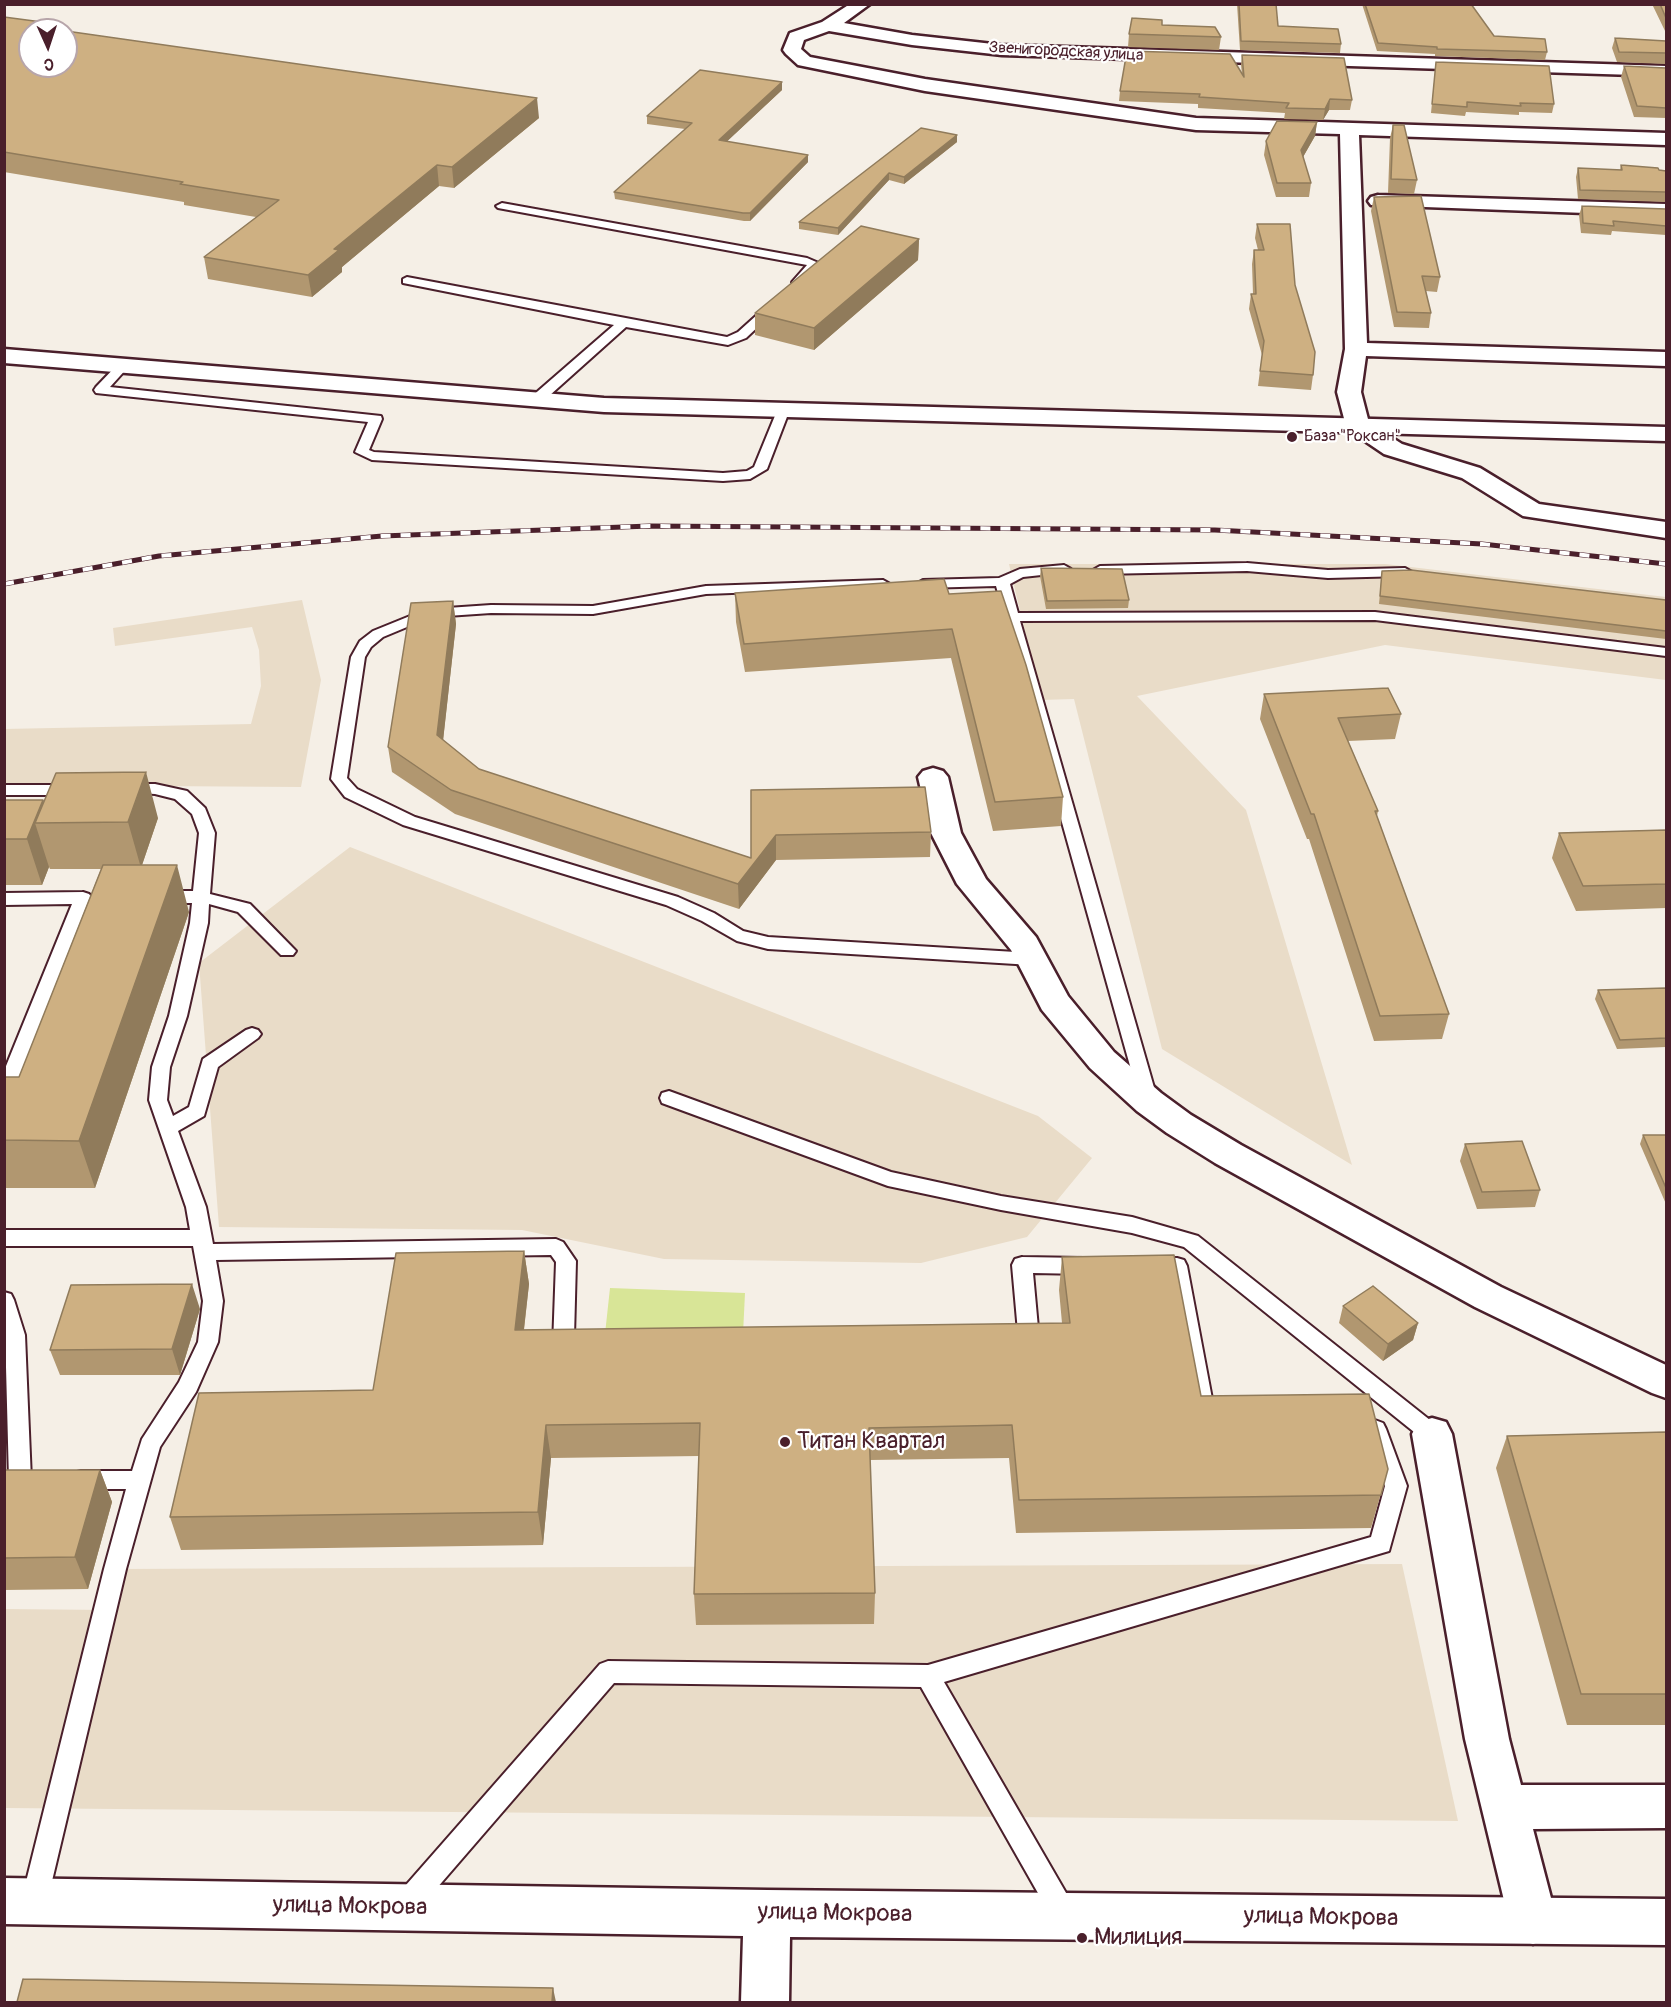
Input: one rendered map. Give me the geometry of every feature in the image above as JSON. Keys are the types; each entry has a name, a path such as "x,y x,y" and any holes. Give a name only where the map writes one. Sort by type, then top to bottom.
{"street":[{"path":"858,6 828,26 796,38 792,50 804,61 925,85 1196,124 1666,140"},
{"name":"Звенигородская улица","path":"828,26 912,40 1002,50 1666,72"},
{"path":"1349,129 1356,349 1349,392 1358,426 1393,449 1472,472 1532,511 1666,530"},
{"path":"1352,200 1666,210"},
{"path":"1356,349 1666,359"},
{"path":"4,356 535,401 1666,434"},
{"path":"933,777 946,832 973,884 1025,945 1054,1002 1102,1060 1149,1102 1179,1124 1228,1154 1488,1297 1666,1382"},
{"path":"1432,1434 1486,1740 1533,1921"},
{"path":"1504,1807 1666,1806"},
{"name":"улица Мокрова","path":"19,1901 767,1913 1666,1922"},
{"path":"765,2002 767,1913"}],"lane":[{"path":"407,281 728,341 742,335 815,264 502,206"},
{"path":"535,401 622,323"},
{"path":"123,366 100,390 376,419 362,452 383,457 723,477 750,475 760,469 784,409"},
{"path":"1032,958 768,943 737,935 672,901 409,821 351,793 339,779 358,657 365,644 378,634 415,619 447,612 491,609 592,610 706,590 1002,582 1020,573 1046,569 1138,571 1248,567 1328,574 1421,573"},
{"path":"1002,582 1014,617 1149,1102"},
{"path":"1014,617 1375,616 1666,652"},
{"path":"4,790 86,789"},
{"path":"19,1901 150,1445 188,1386 208,1342 213,1301 196,1207 158,1100 161,1067 178,1016 199,923 207,833 199,812 181,795 155,789 109,789"},
{"path":"143,897 202,897 244,908 287,951"},
{"path":"4,899 89,898 4,1096"},
{"path":"168,1128 197,1111 210,1064 252,1034"},
{"path":"669,1098 888,1179 1001,1203 1132,1225 1191,1241 1432,1434"},
{"path":"4,1238 203,1245 556,1247 566,1261 563,1346 587,1345"},
{"path":"1005,1340 1029,1339 1022,1265 1106,1266"},
{"path":"1129,1266 1177,1266 1204,1412 1228,1412"},
{"path":"4,1300 15,1335 32,1480 140,1480"},
{"path":"404,1908 608,1672 928,1676 1381,1544 1396,1486 1369,1413 1358,1413"},
{"path":"928,1676 1065,1916"}],"shaded area":[{"path":"1009,564 1385,564 1666,597 1666,680 1385,645 1137,696 1246,810 1352,1165 1162,1049 1074,699 1041,700"},
{"path":"302,600 321,680 301,787 5,785 4,729 251,724 261,686 259,650 252,627 115,646 113,628"},
{"path":"350,847 1038,1116 1092,1158 1027,1237 921,1263 664,1259 522,1230 219,1227 199,963"},
{"path":"1402,1564 1458,1821 5,1808 5,1609 107,1610 115,1569"}],"green space":[{"path":"610,1288 745,1293 743,1334 605,1334"}],"building":[{"path":"1239,4 1276,4 1278,26 1338,29 1341,44 1241,41"},
{"path":"1365,4 1471,4 1494,36 1545,39 1547,52 1437,49 1437,47 1378,43"},
{"path":"1660,4 1666,4 1666,18"},
{"path":"4,17 18,19 18,78 78,78 78,33 537,98 452,167 437,165 334,249 339,250 308,275 204,257 279,200 4,152"},
{"path":"1132,18 1162,20 1162,25 1215,27 1221,37 1129,34"},
{"path":"1615,38 1666,41 1666,53 1619,52"},
{"path":"1127,51 1230,54 1244,77 1242,55 1344,58 1352,100 1330,99 1325,109 1286,108 1289,103 1199,97 1200,94 1120,91"},
{"path":"1436,62 1549,66 1554,104 1520,103 1521,106 1467,102 1467,107 1432,104"},
{"path":"1624,66 1666,68 1666,108 1637,106"},
{"path":"700,70 782,82 719,140 808,155 750,213 614,192 692,123 647,116"},
{"path":"1277,121 1317,122 1301,150 1311,183 1277,183 1266,141"},
{"path":"1393,125 1404,125 1417,180 1391,179"},
{"path":"921,128 957,135 904,177 889,173 838,228 799,222"},
{"path":"1621,165 1658,168 1666,171 1666,192 1580,190 1578,168 1622,170"},
{"path":"1421,196 1440,277 1422,276 1431,313 1397,312 1374,197"},
{"path":"1582,206 1666,209 1666,226 1613,221 1614,226 1583,223"},
{"path":"1257,224 1290,224 1295,285 1315,352 1313,375 1260,371 1264,341 1251,294 1256,294 1254,250 1264,250"},
{"path":"861,226 919,239 814,328 755,313"},
{"path":"1041,568 1122,569 1129,600 1047,601"},
{"path":"1411,570 1666,600 1666,631 1380,596 1382,571"},
{"path":"944,579 949,594 1001,591 1026,665 1063,797 995,802 952,629 744,644 735,593"},
{"path":"453,601 437,735 479,769 751,858 751,790 925,787 931,832 776,835 738,884 451,790 388,747 411,603"},
{"path":"1388,688 1401,714 1338,718 1378,811 1375,811 1449,1014 1380,1016 1314,814 1311,814 1264,694"},
{"path":"146,772 128,822 35,823 56,773"},
{"path":"4,800 43,800 27,839 4,839"},
{"path":"1666,830 1666,884 1583,886 1559,833"},
{"path":"103,865 177,865 79,1141 4,1140 4,1077 19,1077"},
{"path":"1666,988 1666,1038 1620,1040 1598,990"},
{"path":"1643,1135 1666,1135 1666,1188"},
{"path":"1522,1141 1540,1190 1482,1192 1465,1144"},
{"name":"Титан Квартал","path":"524,1251 515,1330 1070,1323 1062,1257 1174,1255 1201,1396 1369,1394 1388,1469 1381,1495 1019,1500 1012,1425 869,1428 875,1593 694,1594 700,1423 546,1425 538,1512 170,1517 199,1393 373,1390 396,1253"},
{"path":"192,1284 172,1349 50,1350 71,1285"},
{"path":"1373,1286 1418,1323 1388,1344 1343,1306"},
{"path":"1666,1432 1666,1694 1581,1694 1507,1436"},
{"path":"4,1470 100,1470 75,1557 4,1558"},
{"path":"23,1979 553,1988 552,2002 17,2002"}],"railway":[{"path":"4,584 159,556 382,536 650,526 1215,530 1482,544 1666,564"}],"place":[{"name":"База \"Роксан\"","path":"1292,437"},
{"name":"Титан Квартал","path":"785,1442"},
{"name":"Милиция","path":"1082,1938"}]}
